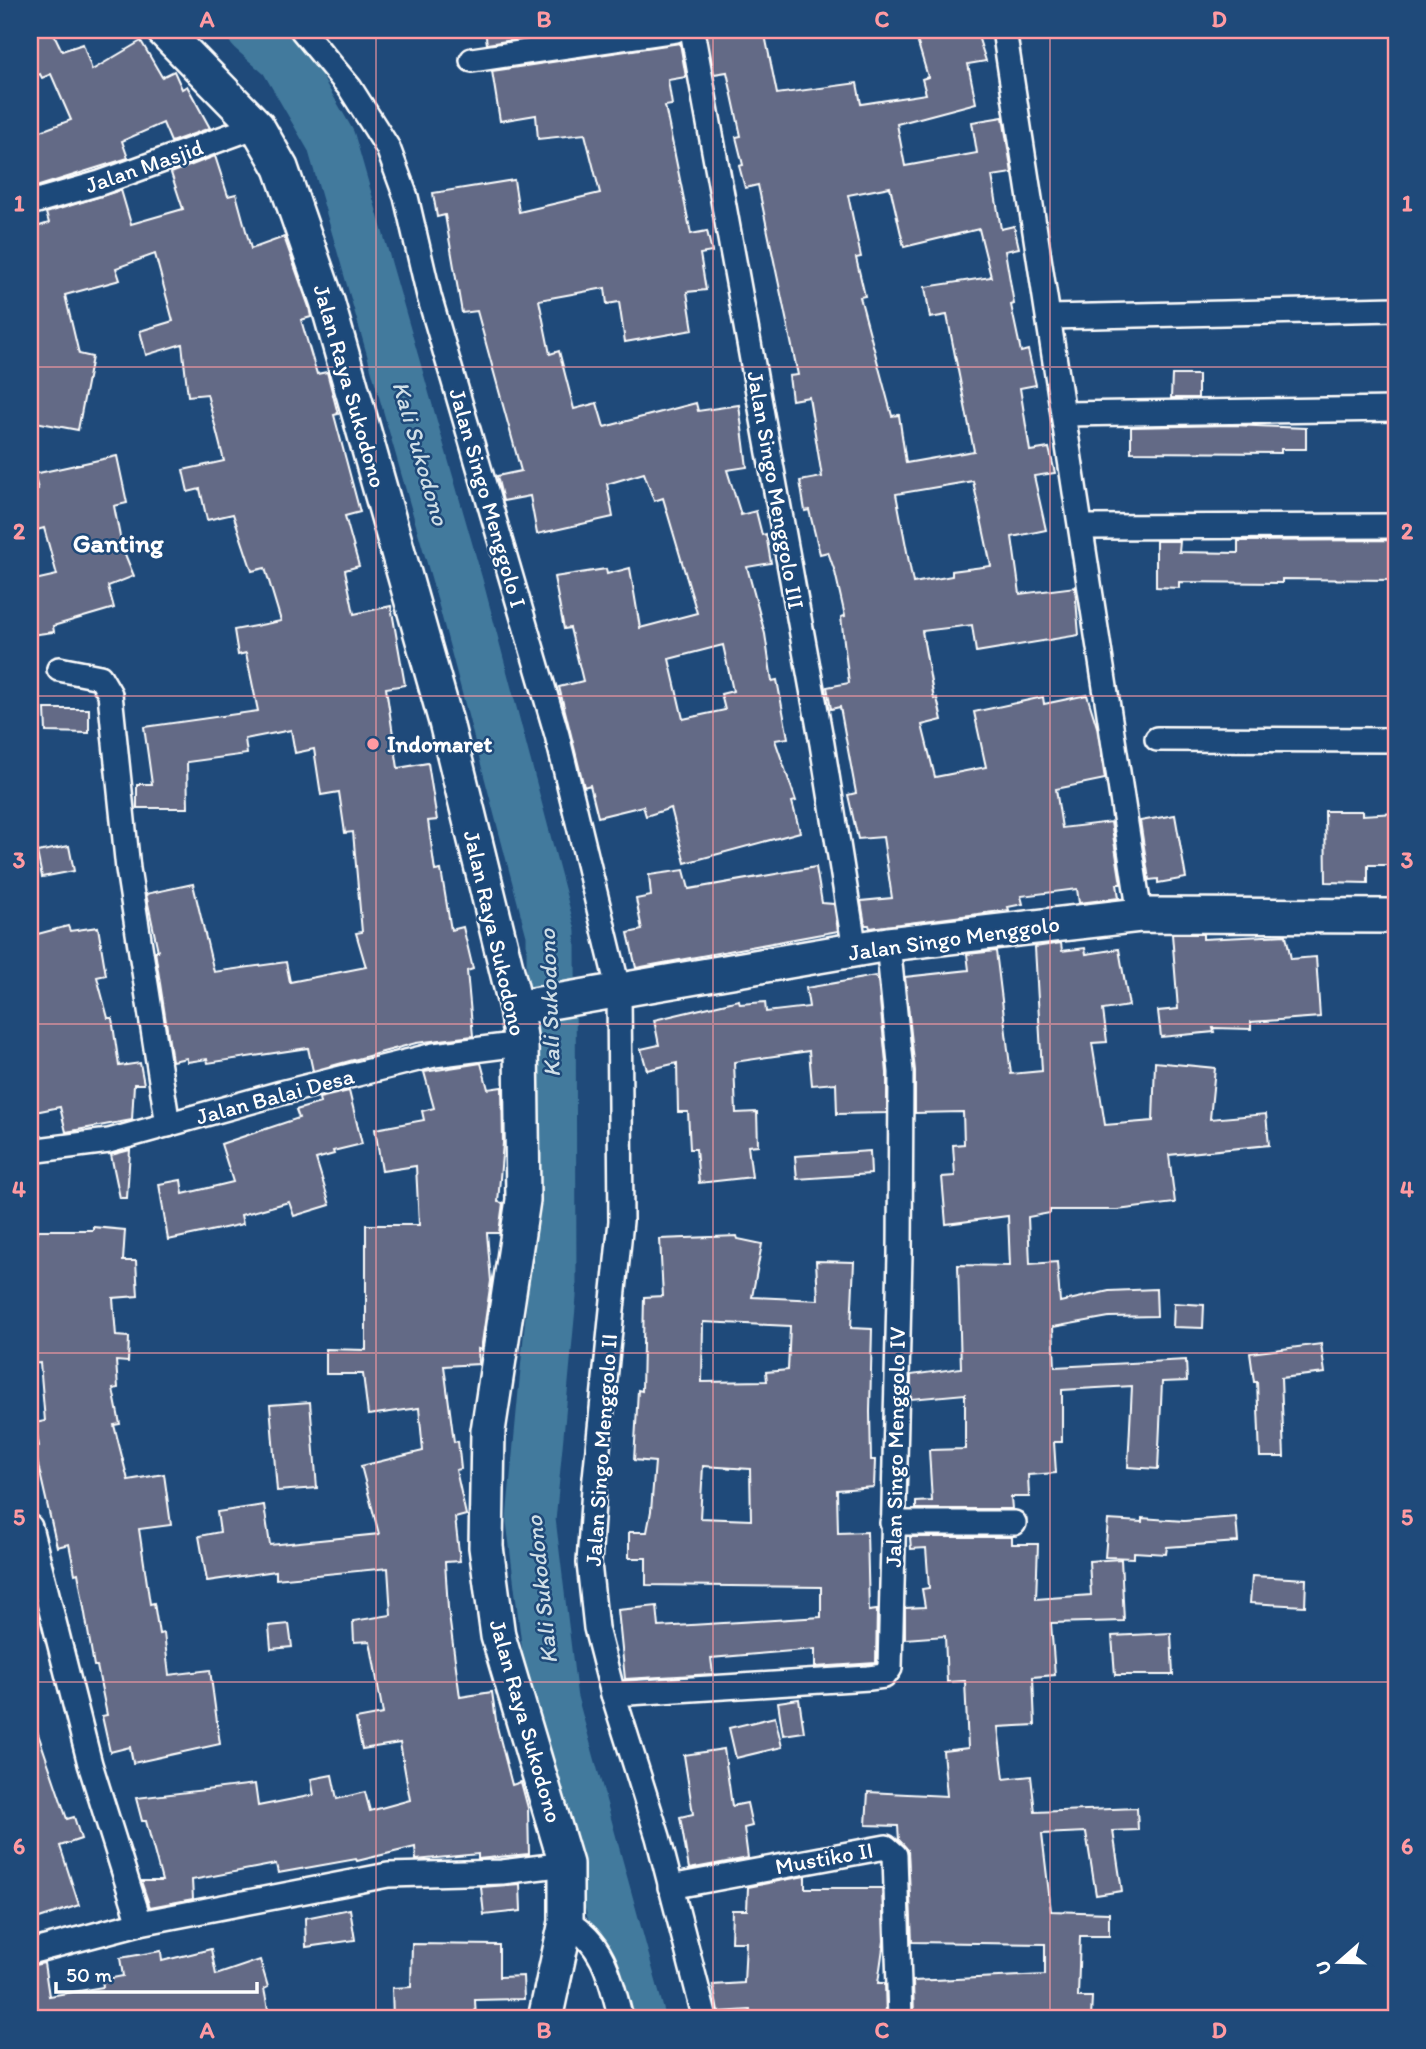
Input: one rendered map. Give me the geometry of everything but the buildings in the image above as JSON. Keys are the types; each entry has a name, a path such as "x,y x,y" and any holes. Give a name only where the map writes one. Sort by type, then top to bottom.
{"main road":[{"name":"Jalan Raya Sukodono","path":"163,30 257,126 281,167 327,301 446,722 522,1008 523,1200 488,1431 486,1547 498,1636 566,1864 566,1922 545,2019"},
{"name":"Jalan Singo Menggolo","path":"522,1008 888,944 1140,915 1396,916"}],"street":[{"name":"Jalan Singo Menggolo I","path":"302,30 350,88 388,148 406,197 429,296 557,734 610,994"},
{"path":"472,60 676,30"},
{"name":"Jalan Singo Menggolo III","path":"692,30 822,744 855,950"},
{"path":"1004,30 1140,915"},
{"name":"Jalan Masjid","path":"30,203 100,183 257,126"},
{"path":"1049,317 1396,309"},
{"path":"1064,414 1396,409"},
{"path":"1082,527 1396,526"},
{"path":"59,669 100,677 110,694 128,869 168,1125"},
{"path":"1157,739 1396,740"},
{"name":"Jalan Singo Menggolo IV","path":"613,1694 884,1676 890,1668 900,1254 901,1072 888,944"},
{"name":"Jalan Singo Menggolo II","path":"610,994 621,1221 593,1488 589,1563 596,1628 613,1694 658,1838 705,2019"},
{"name":"Jalan Balai Desa","path":"30,1151 109,1141 281,1093 434,1055 521,1044"},
{"path":"892,1523 1014,1523"},
{"path":"30,1527 90,1764 140,1923"},
{"name":"Mustiko II","path":"670,1887 886,1847 895,1855 900,2019"},
{"path":"30,1952 140,1923 388,1875 502,1872 566,1864"},
{"path":"566,1922 583,1931 602,1956 621,2019"}],"waterway":[{"name":"Kali Sukodono","path":"251,30 283,58 331,141 459,586 551,933 552,1296 531,1520 553,1700 641,2019"}],"place":[{"name":"Indomaret","path":"373,744"}],"district":[{"name":"Ganting","path":"118,543"}]}
